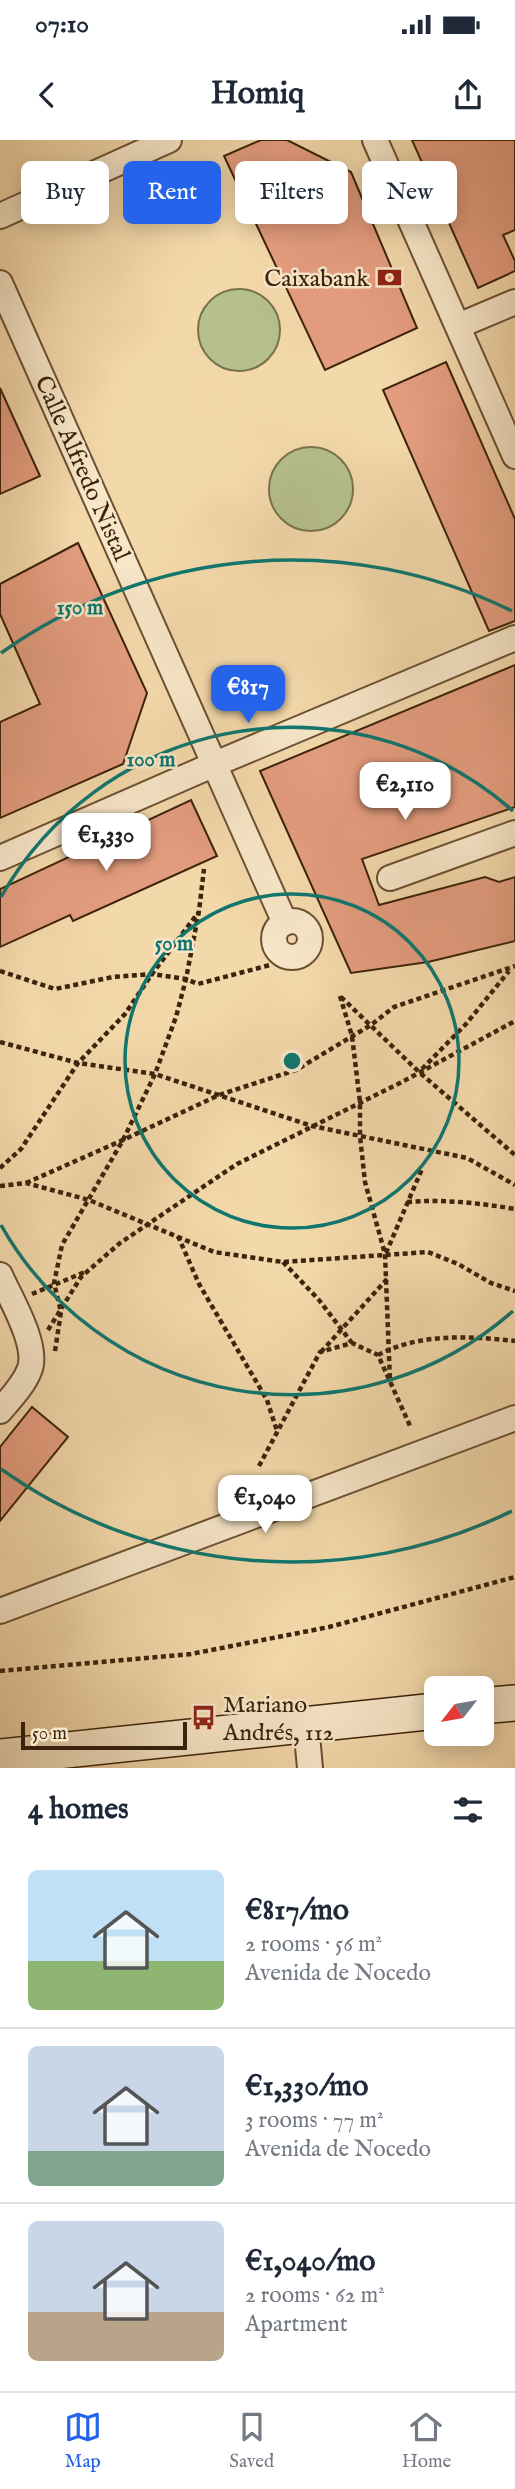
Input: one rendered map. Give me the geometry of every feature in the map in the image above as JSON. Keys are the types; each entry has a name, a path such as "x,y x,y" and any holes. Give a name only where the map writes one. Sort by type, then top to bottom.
{"main road":[{"path":"494,1705 515,1703"},
{"path":"0,1757 60,1760 306,1725 424,1712"}],"street":[{"path":"0,216 169,140"},
{"path":"375,140 515,456"},
{"name":"Calle Alfredo Nistal","path":"0,283 285,923"},
{"path":"458,326 515,302"},
{"path":"0,858 515,638"},
{"path":"390,878 515,833"},
{"path":"0,1275 32,1352 30,1370 0,1411"},
{"path":"0,1611 515,1418"},
{"path":"306,1725 310,1768"}],"path":[{"path":"55,1352 61,1312 54,1283 62,1245 123,1140 155,1074 176,1017 186,979 204,869"},
{"path":"0,1168 21,1149 78,1063 125,1014 199,911"},
{"path":"0,971 55,989 113,977 152,974 186,979 198,984 270,965"},
{"path":"0,1186 26,1183 219,1094 296,1070 371,1026 394,1007 513,967"},
{"path":"419,1072 466,1024 513,967"},
{"path":"390,1381 385,1254 365,1182 360,1136 360,1102 352,1036 340,996 419,1072 515,1155"},
{"path":"43,1337 89,1270 120,1243 236,1164 515,1021"},
{"path":"0,1042 78,1063 155,1074 312,1126 467,1158 515,1185"},
{"path":"385,1254 422,1169"},
{"path":"26,1183 89,1200 214,1252 283,1262 428,1252 458,1264 491,1283 515,1291"},
{"path":"407,1202 445,1200 515,1209"},
{"path":"178,1236 199,1284 267,1400 277,1432"},
{"path":"283,1262 352,1343 378,1355 411,1428"},
{"path":"25,1297 89,1270"},
{"path":"259,1466 320,1352 387,1278"},
{"path":"378,1355 389,1349 420,1341 470,1336 515,1341"},
{"path":"320,1352 352,1343"},
{"path":"0,1671 204,1651 329,1627 515,1577"}],"green space":[{"path":"239,289 255,292 268,301 277,314 280,330 277,346 268,359 255,368 239,371 223,368 210,359 201,346 198,330 201,314 210,301 223,292"},
{"path":"311,447 327,450 341,459 350,473 353,489 350,505 341,519 327,528 311,531 295,528 281,519 272,505 269,489 272,473 281,459 295,450"}],"building":[{"path":"261,140 287,140 329,161 235,161 235,179 224,156"},
{"path":"412,140 515,140 515,230 503,235 515,261 515,271 478,288 449,224 457,224 457,161 421,161"},
{"path":"348,170 362,198 362,224 373,224 417,328 325,370 256,224 348,224"},
{"path":"446,362 515,519 515,621 489,631 383,390"},
{"path":"0,388 40,476 0,494"},
{"path":"78,543 147,693 123,764 0,818 0,722 40,704 0,614 0,584"},
{"path":"515,665 515,807 362,859 379,905 485,877 499,882 515,877 515,941 428,962 351,973 260,771"},
{"path":"191,800 217,856 73,921 70,915 0,947 0,889"},
{"path":"32,1407 68,1437 0,1521 0,1447"}],"place":[{"name":"Caixabank","path":"389,278"},
{"name":"Mariano Andrés, 112","path":"203,1718"}]}
